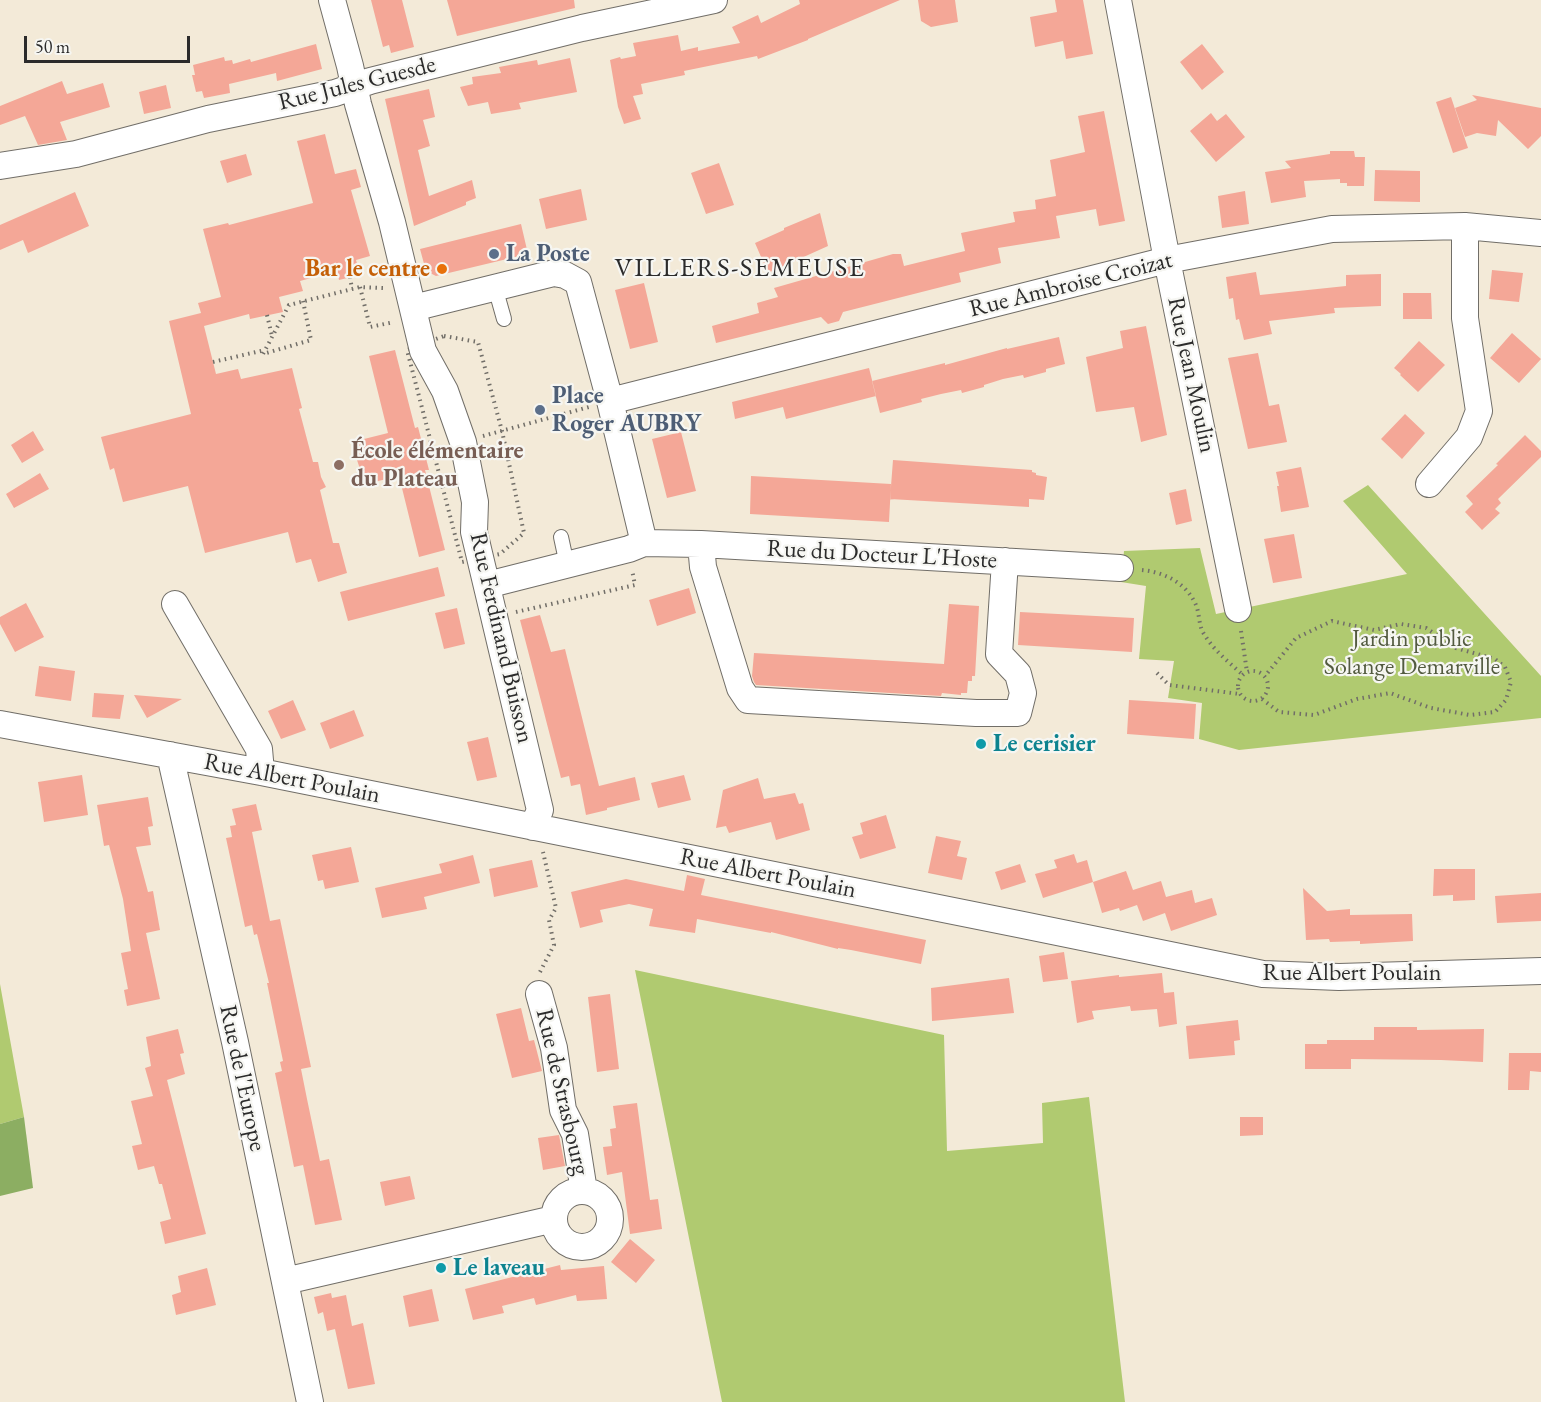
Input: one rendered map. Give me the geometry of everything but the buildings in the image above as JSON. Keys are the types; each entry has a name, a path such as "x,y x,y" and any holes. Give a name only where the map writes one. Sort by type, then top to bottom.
{"street":[{"name":"Rue Ferdinand Buisson","path":"332,0 358,104 392,222 406,305 423,351 445,391 463,442 475,502 474,532 540,810 536,827"},
{"name":"Rue Jules Guesde","path":"0,166 76,154 208,119 335,93 582,28 714,0"},
{"name":"Rue Jean Moulin","path":"1118,0 1167,260 1238,609"},
{"name":"Rue Ambroise Croizat","path":"610,401 1167,260 1332,229 1465,226 1541,233"},
{"path":"1429,484 1469,437 1479,411 1465,318 1465,226"},
{"path":"406,305 554,273 565,275 578,282 610,401 644,543 629,549 487,585"},
{"name":"Rue du Docteur L'Hoste","path":"644,543 700,544 1120,567"},
{"path":"700,544 703,567 740,688 748,700 976,713 1018,713 1023,693 1018,674 999,654 1005,561"},
{"path":"175,604 259,749 261,772"},
{"name":"Rue Albert Poulain","path":"0,724 261,772 1263,974 1339,977 1541,971"},
{"name":"Rue de l'Europe","path":"170,755 235,1042 310,1402"},
{"name":"Rue de Strasbourg","path":"539,994 554,1048 563,1110 575,1134 584,1191"},
{"name":"Rue de Strasbourg","path":"584,1191 601,1198 610,1214 610,1223 602,1239 585,1247 567,1243 560,1237 554,1219 555,1210 567,1195 584,1191"},
{"path":"285,1281 554,1219"}],"lane":[{"path":"495,287 504,319"},
{"path":"561,537 567,564"}],"path":[{"path":"350,277 352,289"},
{"path":"303,302 311,340 263,354 289,305 360,287 391,289 406,305 370,327 360,287"},
{"path":"267,315 272,337"},
{"path":"213,362 266,349"},
{"path":"463,442 610,401"},
{"path":"1120,567 1152,570 1165,574 1185,588 1196,603 1203,632 1219,654 1245,674"},
{"path":"1238,609 1245,674"},
{"path":"1262,699 1279,711 1314,715 1357,699 1390,693 1431,708 1470,715 1495,712 1506,700 1511,682 1504,668 1495,659 1456,648 1426,628 1401,624 1374,630 1332,621 1296,638 1265,676"},
{"path":"1157,673 1169,685 1240,694 1247,700 1257,701 1266,696 1269,685 1265,676 1256,671 1245,674 1238,684 1240,694"},
{"path":"536,827 555,908 549,920 554,945 535,984 539,994"}],"green space":[{"name":"Jardin public Solange Demarville","path":"1368,485 1541,676 1541,718 1239,750 1199,739 1202,703 1168,698 1174,661 1139,659 1146,586 1121,582 1124,551 1200,548 1216,614 1407,574 1343,501"},
{"path":"635,970 944,1035 947,1151 1043,1143 1042,1103 1089,1097 1125,1402 722,1402"},
{"path":"0,984 24,1117 0,1124"},
{"path":"24,1117 33,1188 0,1196 0,1124"}],"place":[{"name":"La Poste","path":"494,254"},
{"name":"Bar le centre","path":"442,269"},
{"name":"Place Roger AUBRY","path":"540,410"},
{"name":"École élémentaire du Plateau","path":"339,465"},
{"name":"Le cerisier","path":"981,744"},
{"name":"Le laveau","path":"441,1268"}],"district":[{"name":"VILLERS-SEMEUSE","path":"740,269"}]}
